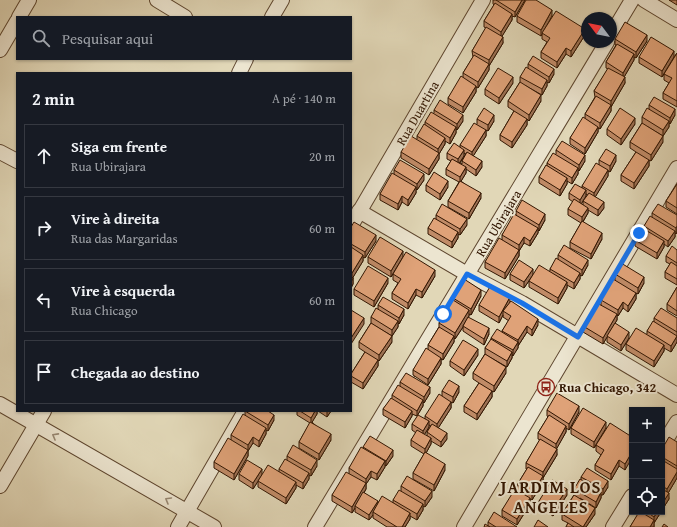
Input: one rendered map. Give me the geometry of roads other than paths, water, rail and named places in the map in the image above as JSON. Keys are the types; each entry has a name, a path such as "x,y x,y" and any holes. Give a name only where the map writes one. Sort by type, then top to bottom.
{"street":[{"path":"20,16 29,0"},
{"path":"157,0 184,16"},
{"path":"273,16 282,0"},
{"name":"Rua Duartina","path":"352,224 483,0"},
{"path":"617,25 632,0"},
{"path":"644,0 677,20"},
{"path":"0,50 16,23"},
{"name":"Rua Ubirajara","path":"315,527 603,48"},
{"path":"240,72 246,60"},
{"path":"0,152 16,161"},
{"path":"464,527 677,168"},
{"path":"360,211 467,274 522,303 677,395"},
{"path":"0,404 214,527"},
{"path":"0,486 43,412"},
{"path":"178,527 244,412"},
{"path":"664,443 677,422"},
{"path":"613,527 629,501"}],"place":[{"name":"Rua Chicago, 342","path":"546,387"}],"district":[{"name":"JARDIM LOS ANGELES","path":"551,497"}]}
